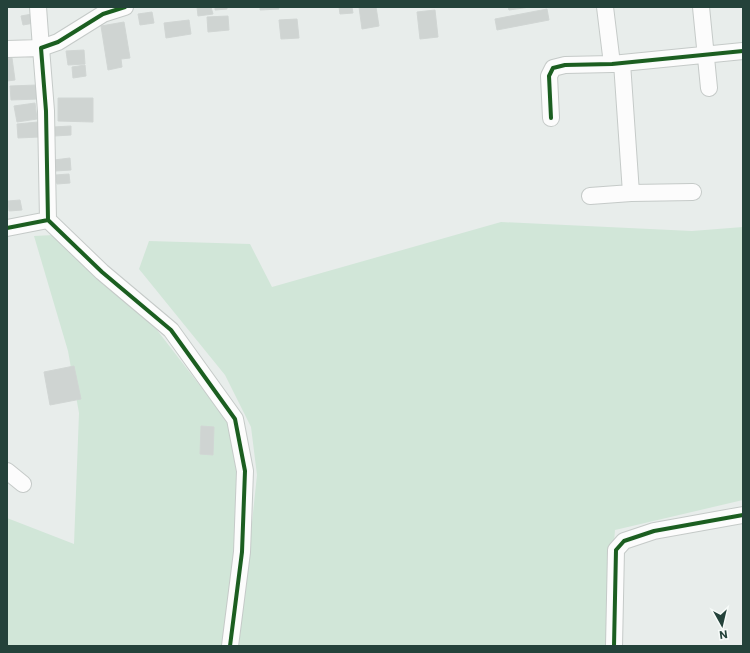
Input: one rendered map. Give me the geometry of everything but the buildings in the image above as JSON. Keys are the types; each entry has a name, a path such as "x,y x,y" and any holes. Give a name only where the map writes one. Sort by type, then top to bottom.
{"street":[{"path":"38,7 46,111 48,220 102,272 171,330 235,419 244,471 242,552 230,646"},
{"path":"7,49 41,48 58,42 103,14 125,7"},
{"path":"605,7 617,63 631,193"},
{"path":"701,7 709,88"},
{"path":"551,118 549,76 553,68 565,65 617,63 743,50"},
{"path":"590,196 631,193 693,192"},
{"path":"7,228 48,220"},
{"path":"7,471 23,484"},
{"path":"614,646 616,550 624,541 654,531 743,515"}],"green space":[{"path":"501,222 692,231 743,227 743,500 615,530 606,646 239,646 257,475 251,427 225,375 139,269 149,241 250,244 272,287"},
{"path":"54,235 157,330 232,427 237,473 237,553 223,646 7,646 7,518 74,544 79,413 68,351 34,236"}],"cycle path":[{"path":"7,228 48,220 46,111 41,48 58,42 103,14 125,7"},
{"path":"551,118 549,76 553,68 565,65 612,64 743,51"},
{"path":"48,220 102,272 171,330 235,419 245,471 242,552 230,646"},
{"path":"614,646 616,550 624,541 654,531 743,515"}]}
